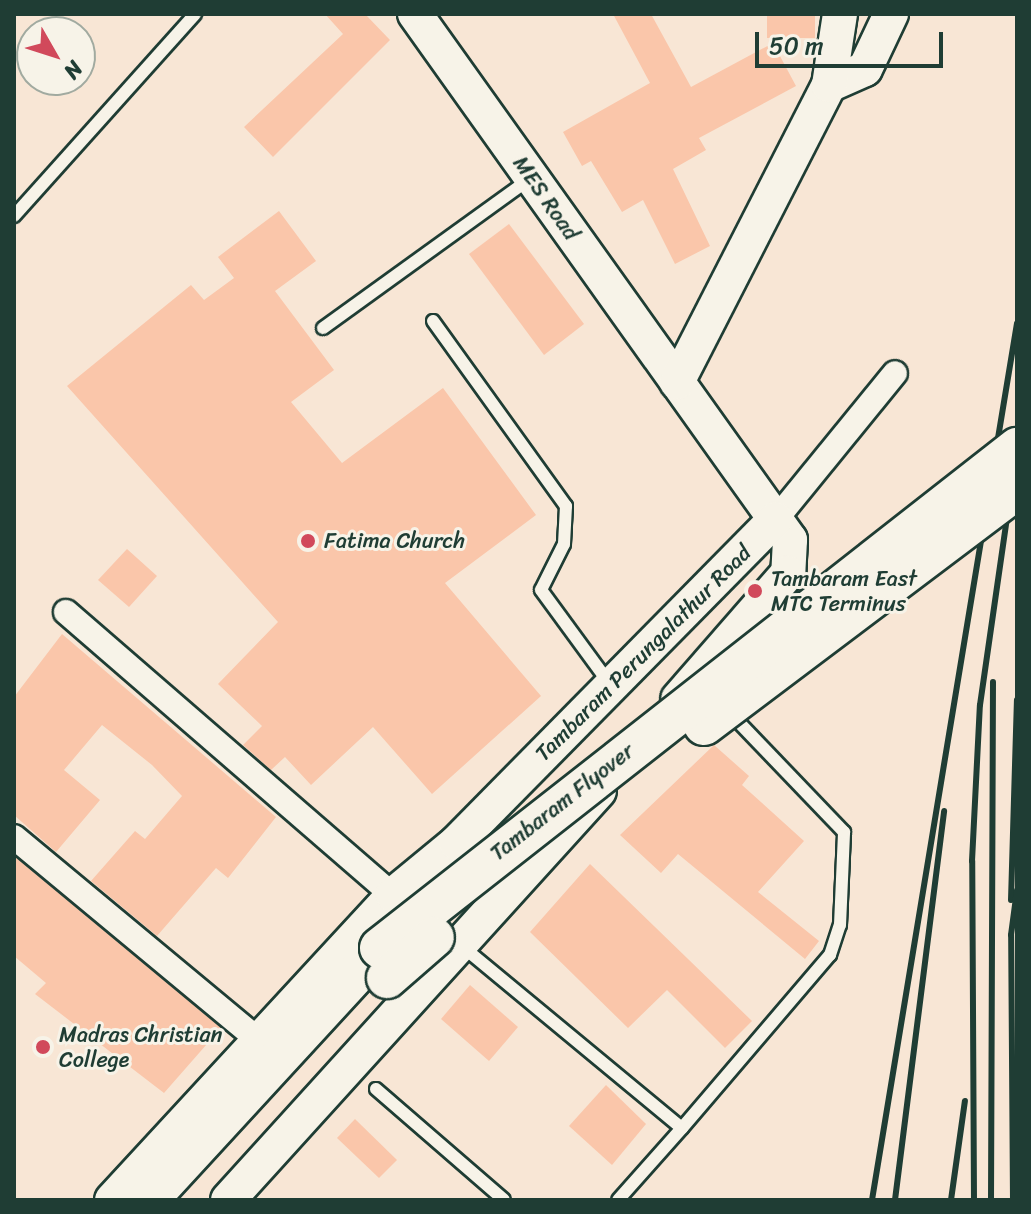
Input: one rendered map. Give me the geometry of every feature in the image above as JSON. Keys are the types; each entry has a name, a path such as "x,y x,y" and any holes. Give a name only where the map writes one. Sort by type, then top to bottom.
{"main road":[{"name":"Tambaram Flyover","path":"196,1188 380,948 1017,448"},
{"name":"Tambaram Flyover","path":"148,1200 196,1188 387,978 504,876 1017,489"}],"street":[{"name":"MES Road","path":"415,14 677,382"},
{"path":"832,72 840,14"},
{"path":"196,1188 463,947 788,573 790,540 677,382 861,14"},
{"path":"832,72 865,69 891,14"},
{"path":"776,519 895,373"},
{"name":"Tambaram Perungalathur Road","path":"112,1200 393,895 456,843 776,519"},
{"path":"66,612 393,895"},
{"path":"14,837 260,1041"}],"lane":[{"path":"14,216 195,14"},
{"path":"323,328 532,178"},
{"path":"433,321 566,506 564,544 541,590 611,686"},
{"path":"618,1200 830,955 840,925 844,832 697,678"},
{"path":"463,947 682,1128"},
{"path":"376,1089 504,1200"}],"building":[{"path":"325,14 365,14 390,40 273,157 244,127 343,34"},
{"path":"613,14 651,14 691,87 773,43 796,86 699,138 706,150 673,169 710,246 675,264 643,200 622,212 591,161 582,166 563,132 650,83"},
{"path":"767,14 815,14 815,38 767,38"},
{"name":"Fatima Church","path":"279,211 316,261 275,291 334,370 291,402 342,463 443,388 536,515 445,583 541,696 432,794 373,727 311,785 285,757 271,770 243,745 262,726 218,684 278,622 67,386 191,285 204,300 234,278 218,257"},
{"path":"509,224 584,324 544,355 469,254"},
{"path":"127,549 157,576 129,607 98,580"},
{"path":"62,634 276,817 228,878 216,868 157,936 91,881 135,831 145,839 182,796 152,765 102,725 64,770 100,800 56,852 14,815 14,697"},
{"path":"714,745 749,776 742,785 804,841 758,892 819,941 805,959 678,854 661,873 620,835"},
{"path":"14,856 221,1028 164,1093 35,994 46,983 14,956"},
{"path":"590,864 752,1021 725,1048 667,990 628,1028 530,932"},
{"path":"470,985 518,1027 489,1061 441,1019"},
{"path":"606,1085 646,1124 612,1165 569,1126"},
{"path":"355,1119 397,1160 379,1178 337,1138"}],"railway":[{"path":"872,1200 1017,323"},
{"path":"974,1200 972,861 980,705 1017,448"},
{"path":"991,1200 993,682"},
{"path":"1011,900 1017,700"},
{"path":"895,1200 944,811"},
{"path":"1013,1200 1011,935 1017,890"},
{"path":"951,1200 965,1101"}],"place":[{"name":"Fatima Church","path":"308,541"},
{"name":"Tambaram East MTC Terminus","path":"755,591"},
{"name":"Madras Christian College","path":"43,1047"}]}
